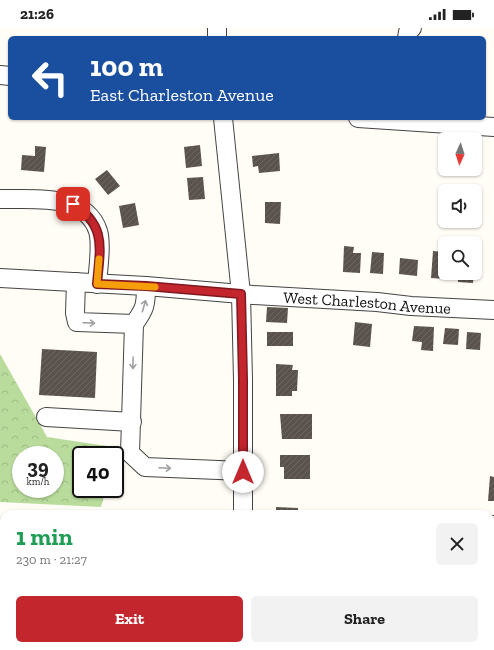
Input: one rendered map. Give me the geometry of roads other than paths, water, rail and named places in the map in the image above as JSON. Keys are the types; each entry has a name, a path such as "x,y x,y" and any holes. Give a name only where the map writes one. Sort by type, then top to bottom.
{"street":[{"path":"224,120 241,294 243,380 243,510"},
{"path":"411,120 437,121 494,127"},
{"path":"0,199 57,200 73,204 84,211 93,222 98,232 100,241 97,284"},
{"name":"West Charleston Avenue","path":"0,278 146,286 241,294 377,302 411,306 494,310"},
{"path":"76,282 74,313 76,322 134,324"},
{"path":"146,286 146,299 143,311 134,324 130,453 145,467 243,472"},
{"path":"46,417 132,422"}]}
